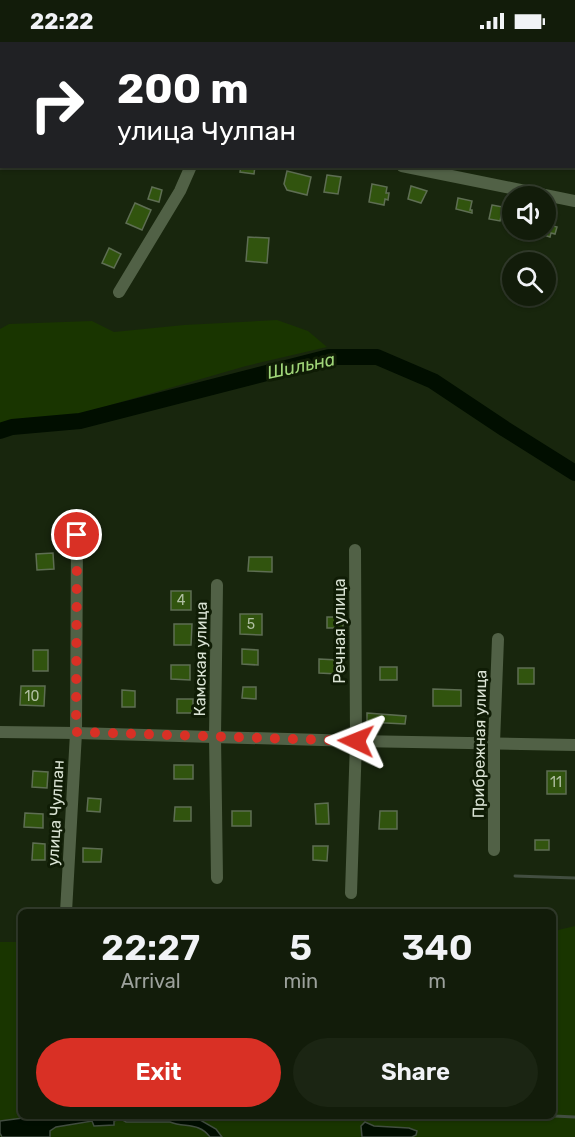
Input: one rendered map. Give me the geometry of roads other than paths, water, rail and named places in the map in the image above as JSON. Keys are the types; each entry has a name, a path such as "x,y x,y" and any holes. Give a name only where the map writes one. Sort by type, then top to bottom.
{"street":[{"path":"119,292 180,191 190,168"},
{"path":"412,168 575,201"},
{"name":"улица Чулпан","path":"66,909 76,732 77,535"},
{"name":"Речная улица","path":"351,893 356,741 355,550"},
{"name":"Камская улица","path":"217,585 215,736 217,878"},
{"name":"Прибрежная улица","path":"494,850 494,743 498,639"},
{"path":"0,732 575,745"}],"waterway":[{"name":"Шильна","path":"0,431 12,427 80,421 329,357 377,357 433,381 575,473"},
{"path":"515,876 575,878"},
{"path":"556,1116 575,1117"}]}
